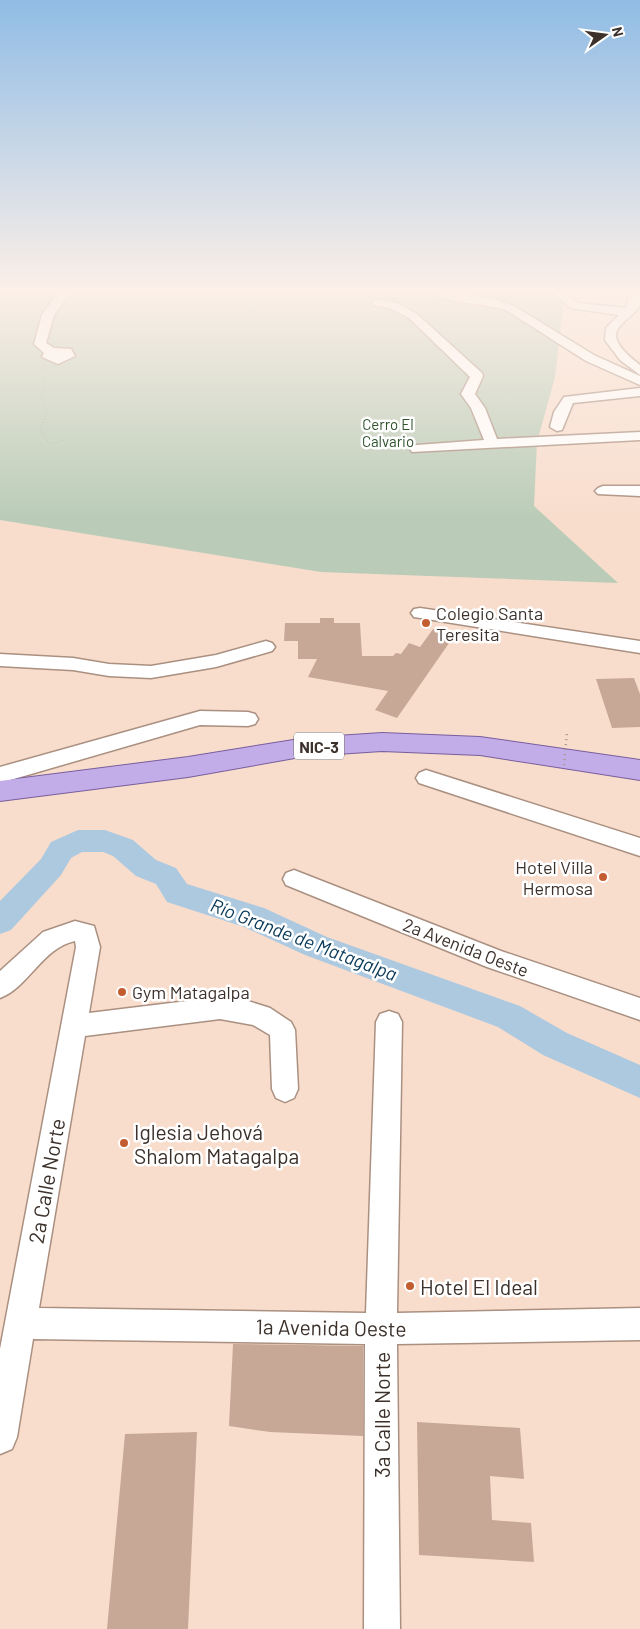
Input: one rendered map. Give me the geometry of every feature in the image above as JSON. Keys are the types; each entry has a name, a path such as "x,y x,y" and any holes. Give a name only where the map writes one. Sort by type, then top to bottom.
{"main road":[{"name":"NIC-3","path":"0,791 188,767 306,748 382,742 480,746 640,770"}],"street":[{"path":"466,366 476,376 468,394 478,408 492,444"},
{"path":"607,366 640,381"},
{"path":"557,428 561,412 569,400 640,392"},
{"path":"417,449 640,436"},
{"path":"603,491 640,491"},
{"path":"420,613 640,648"},
{"path":"0,660 73,664 109,670 151,672 216,661 266,647"},
{"path":"0,776 200,718 248,719"},
{"path":"426,778 640,847"},
{"name":"2a Avenida Oeste","path":"294,879 496,960 640,1009"},
{"name":"2a Calle Norte","path":"0,987 46,943 66,931 78,929 86,933 88,947 0,1437"},
{"path":"73,1026 220,1008 243,1010 270,1019 282,1030 285,1089"},
{"name":"3a Calle Norte","path":"382,1629 381,1329 389,1022"},
{"name":"1a Avenida Oeste","path":"21,1323 381,1329 640,1324"}],"path":[{"path":"44,366 47,372 42,383 44,389 42,399 47,411 40,430 50,444 67,440"},
{"path":"564,766 567,732"}],"green space":[{"name":"Cerro El Calvario","path":"0,366 556,366 537,442 534,506 618,583 321,572 0,520"}],"building":[{"path":"320,618 334,618 334,623 360,623 362,656 393,656 396,653 401,654 409,643 420,647 433,629 454,636 397,718 375,710 388,691 308,677 317,659 298,659 298,641 284,641 285,623 320,623"},
{"path":"634,678 640,694 640,727 612,728 596,679"},
{"path":"233,1344 363,1346 363,1436 270,1432 229,1426"},
{"path":"417,1422 520,1428 524,1479 490,1476 492,1520 531,1523 534,1562 419,1555"},
{"path":"197,1432 188,1629 107,1629 125,1434"}],"waterway":[{"name":"Río Grande de Matagalpa","path":"0,921 51,867 61,850 78,841 105,841 123,848 146,868 166,876 177,893 253,917 316,946 509,1016 555,1044 640,1082"}],"place":[{"name":"Colegio Santa Teresita","path":"426,623"},
{"name":"Hotel Villa Hermosa","path":"603,877"},
{"name":"Gym Matagalpa","path":"122,992"},
{"name":"Iglesia Jehová Shalom Matagalpa","path":"124,1143"},
{"name":"Hotel El Ideal","path":"410,1286"}]}
